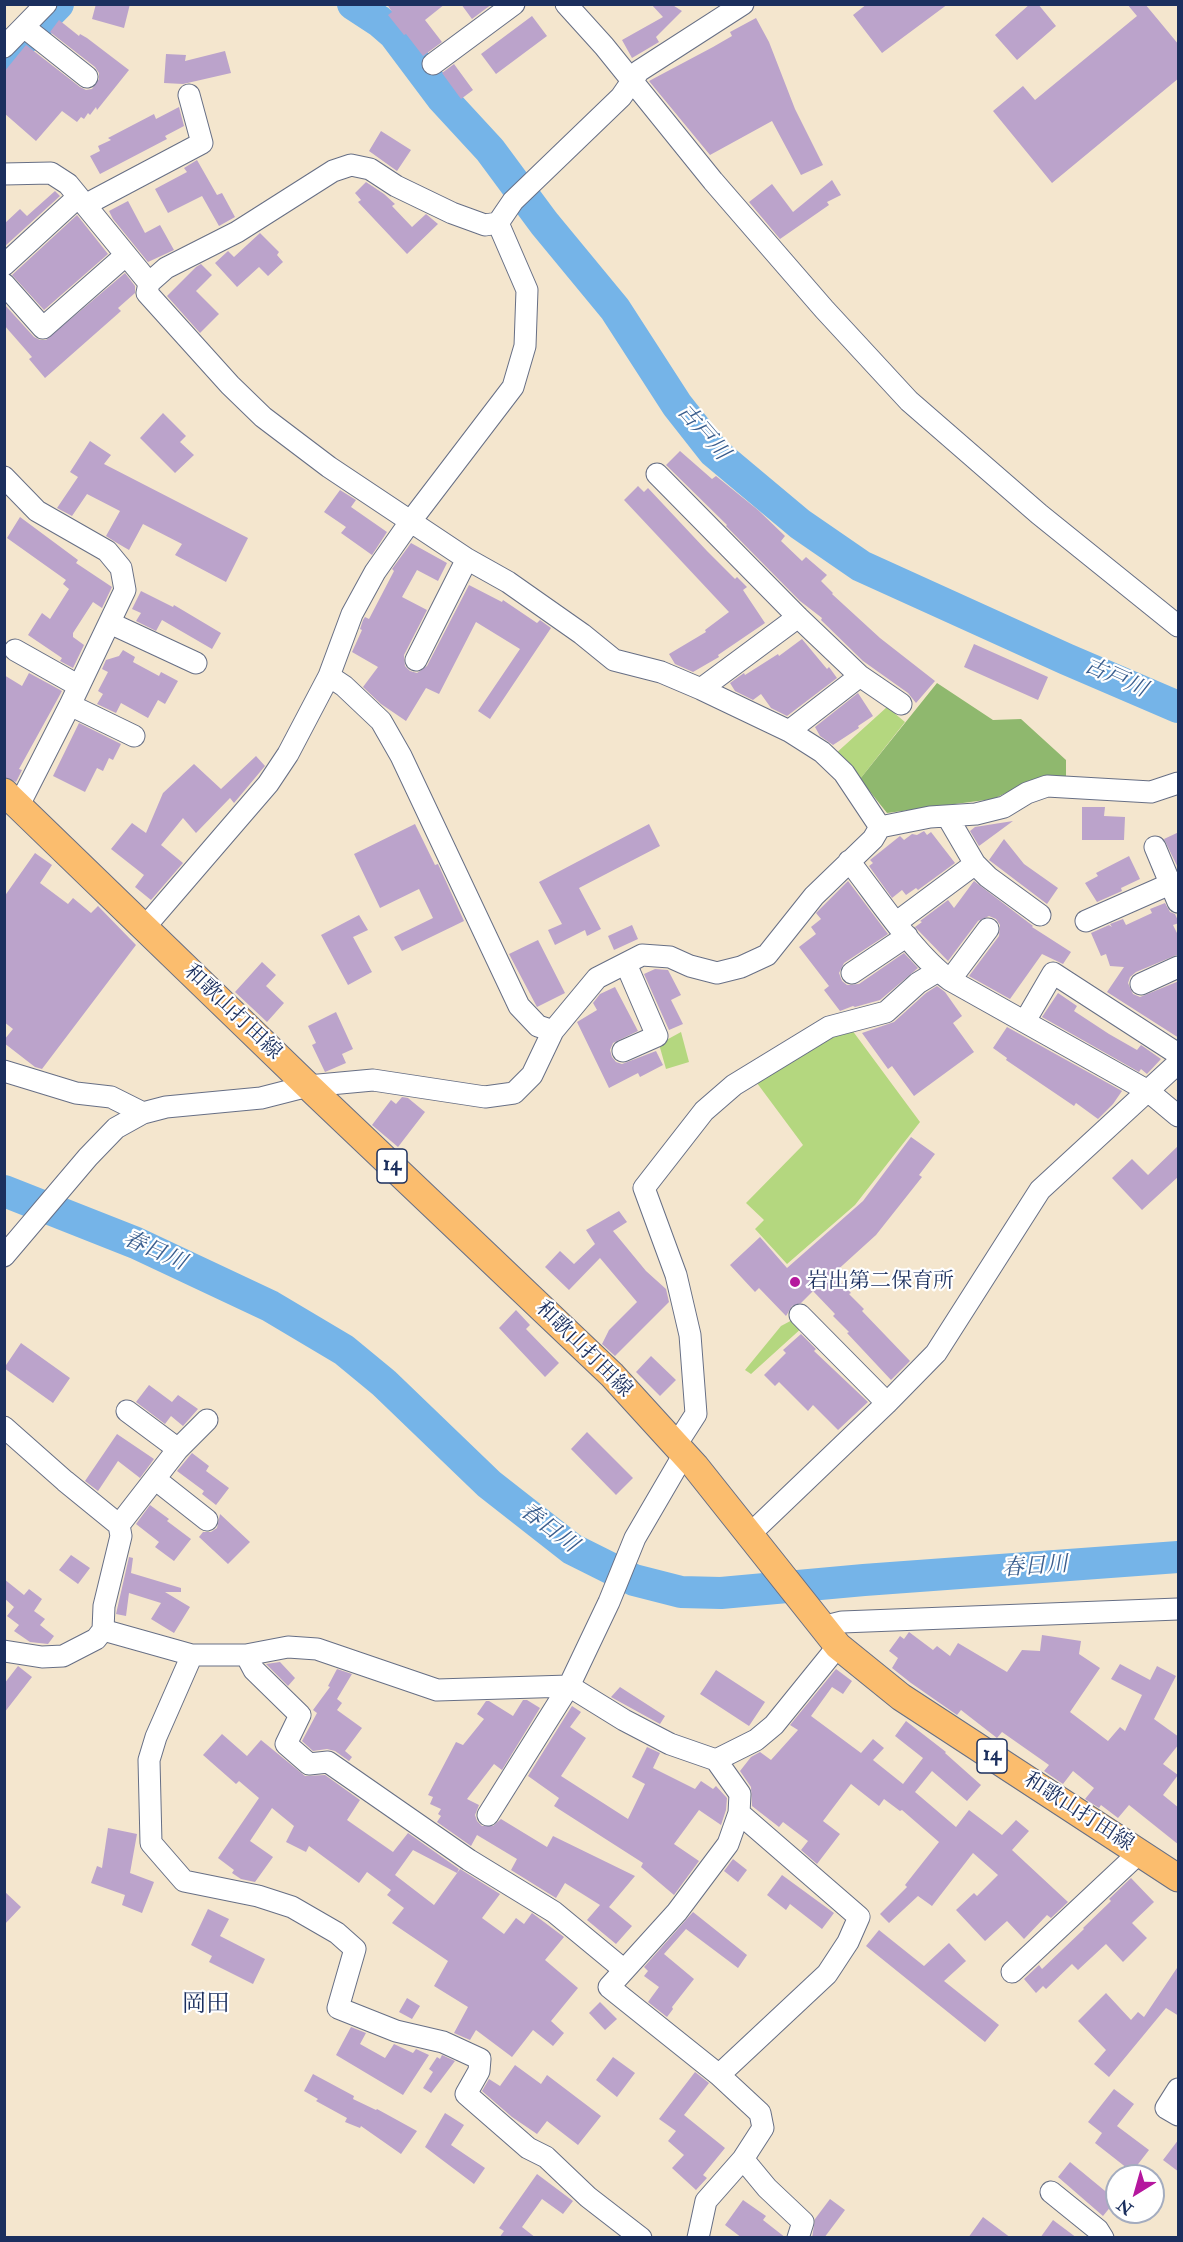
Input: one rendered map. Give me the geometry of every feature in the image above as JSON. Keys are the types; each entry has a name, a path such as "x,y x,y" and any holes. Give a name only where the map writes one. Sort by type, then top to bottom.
{"main road":[{"name":"和歌山打田線","path":"12,798 308,1086 612,1375 680,1450 825,1632 901,1697 1179,1878"}],"street":[{"path":"4,47 46,4"},
{"path":"433,64 514,4"},
{"path":"566,4 721,190 824,309 909,401 1039,514 1179,626"},
{"path":"743,4 639,71 621,97 513,201 498,223 485,225 452,213 396,186 370,169 351,165 333,171 237,232 166,268 149,283 147,293 230,385 263,417 329,468 467,559 508,582 582,634 614,660 661,672 701,689 789,731 822,752 844,773 880,827"},
{"path":"24,27 87,77"},
{"path":"4,265 82,201 202,142 189,95"},
{"path":"4,174 51,173 68,184 149,283"},
{"path":"144,928 268,784 288,754 328,676 357,605 375,572 410,522 513,387 525,346 527,290 498,223"},
{"path":"4,284 43,328 126,255"},
{"path":"657,474 798,617 860,676 901,704"},
{"path":"4,477 37,511 107,551 121,568 125,590 75,696 12,798"},
{"path":"416,660 467,559"},
{"path":"701,689 798,617"},
{"path":"110,623 196,663"},
{"path":"15,650 75,696 134,736"},
{"path":"328,676 344,686 381,721 401,756 519,1006 538,1026 553,1031"},
{"path":"789,731 860,676"},
{"path":"4,1256 88,1157 116,1128 143,1113 166,1107 261,1098 308,1086 373,1080 485,1097 514,1093 532,1075 553,1031 597,978 642,956 670,957 690,966 717,973 767,955 813,896 873,839 880,827 930,817 976,814 1004,807 1027,793 1047,786 1151,792 1179,783"},
{"path":"947,816 975,864 988,877 1040,915"},
{"path":"1086,921 1174,893 1155,847"},
{"path":"849,861 902,929 944,976 1148,1091 1179,1116"},
{"path":"852,973 975,864"},
{"path":"488,1815 569,1686 609,1602 635,1538 696,1414 690,1335 676,1275 644,1188 704,1111 734,1085 829,1027 886,1012 918,983 944,976 988,929"},
{"path":"623,1051 657,1036 626,964"},
{"path":"1141,984 1179,967"},
{"path":"1025,1021 1053,974 1179,1054"},
{"path":"757,1545 936,1353 1040,1190 1179,1063"},
{"path":"4,1071 76,1092 111,1097 143,1113"},
{"path":"800,1315 887,1403"},
{"path":"127,1411 178,1449"},
{"path":"119,1525 178,1449 207,1420"},
{"path":"4,1427 119,1525 121,1536 104,1606 103,1630 96,1639 63,1656 42,1657 4,1651"},
{"path":"155,1479 207,1520"},
{"path":"716,1760 756,1740 774,1725 825,1632 842,1622 1179,1609"},
{"path":"103,1630 192,1655 246,1655 288,1647 317,1649 437,1690 569,1686 624,1720 670,1744 716,1760 740,1794 739,1813 728,1844 677,1912 609,1987 719,2075 760,2113 763,2128 743,2159 706,2201 698,2238"},
{"path":"192,1655 156,1737 149,1760 151,1843 184,1881 258,1896 292,1907 336,1933 355,1949 338,2008 396,2031 443,2042 480,2059 479,2071 466,2094 528,2148 546,2157 588,2197 641,2238"},
{"path":"246,1655 254,1670 300,1715 286,1744 309,1764 328,1762 469,1860 554,1912 623,1969"},
{"path":"719,2075 826,1974 848,1942 859,1917 739,1813"},
{"path":"1012,1972 1139,1853"},
{"path":"1179,2089 1166,2108 1179,2115"},
{"path":"743,2159 767,2188 803,2222 798,2238"},
{"path":"1051,2192 1098,2230 1103,2238"}],"green space":[{"path":"937,683 993,720 1021,719 1066,760 1066,779 1023,785 993,799 887,813 860,779"},
{"path":"887,707 905,722 860,779 834,755"},
{"path":"852,1030 920,1122 855,1205 787,1264 755,1229 764,1220 746,1203 803,1145 754,1079 828,1035"},
{"path":"681,1032 689,1062 666,1069 659,1044"},
{"path":"796,1318 804,1326 751,1374 745,1370 781,1326"}],"building":[{"path":"96,4 130,4 124,28 92,19"},
{"path":"387,4 445,4 425,20 442,42 423,56 388,15 392,12"},
{"path":"461,4 492,4 472,19"},
{"path":"651,4 671,4 682,11 656,37 659,42 632,58 622,40 663,17"},
{"path":"867,4 948,4 882,53 853,15"},
{"path":"1030,4 1038,4 1056,26 1017,60 995,35"},
{"path":"1127,4 1145,4 1179,45 1179,78 1052,183 993,111 1023,86 1035,100 1137,16"},
{"path":"532,16 547,36 496,74 481,54"},
{"path":"756,18 769,42 795,109 823,165 801,175 772,121 710,155 649,81 732,36 730,32"},
{"path":"59,20 129,70 97,110 96,107 90,115 88,113 84,119 81,117 77,122 62,111 36,141 4,113 4,72 26,45 86,90 92,89 99,79 99,73 95,67 50,32"},
{"path":"225,51 231,73 183,84 164,83 166,54 186,55 185,61"},
{"path":"454,64 473,90 461,99 442,73"},
{"path":"179,107 184,126 165,136 167,139 100,174 90,156 100,151 98,146 111,140 108,138 154,114 156,119"},
{"path":"381,131 411,150 397,171 369,151"},
{"path":"197,160 217,195 222,193 235,217 219,226 202,196 168,213 155,189 187,172 184,168"},
{"path":"832,180 841,195 827,202 829,205 780,239 749,202 772,184 793,212"},
{"path":"366,182 395,204 392,206 412,227 426,214 438,224 407,254 358,202 361,200 355,193"},
{"path":"55,191 60,196 4,247 4,224 20,209 27,216"},
{"path":"128,201 145,233 160,225 174,250 148,262 109,211"},
{"path":"77,215 108,254 44,310 12,275"},
{"path":"260,233 279,252 277,255 283,262 268,276 259,267 237,287 215,263 228,251 234,257"},
{"path":"201,264 212,275 196,291 219,314 200,333 167,296"},
{"path":"125,273 135,286 135,293 118,308 121,311 45,378 29,359 32,357 4,325 4,304 34,337 46,340"},
{"path":"163,413 186,436 180,442 194,455 175,473 140,438"},
{"path":"90,441 111,455 104,464 248,538 226,582 175,555 182,544 143,524 129,550 117,543 106,536 120,511 87,494 72,516 57,508 78,477 70,472"},
{"path":"680,451 712,479 716,476 758,510 785,536 781,541 802,561 806,557 827,575 821,581 832,594 880,638 935,681 916,703 908,693 863,661 821,620 822,618 800,601 666,465"},
{"path":"638,486 644,492 648,488 735,579 737,577 747,587 743,590 765,623 718,655 719,657 693,672 675,664 669,654 706,632 705,630 729,612 624,500"},
{"path":"340,490 356,500 351,507 387,532 372,555 341,533 346,527 324,512"},
{"path":"20,517 78,560 76,563 112,587 102,608 93,602 73,633 73,637 84,645 73,668 60,661 62,658 28,635 42,613 50,619 69,589 63,584 66,580 7,538"},
{"path":"411,543 447,563 438,581 417,570 402,597 427,610 404,655 405,666 410,671 417,673 427,666 469,585 502,602 503,600 537,623 540,620 551,628 490,719 478,711 520,649 476,622 439,694 426,688 406,721 381,704 363,687 378,667 352,652 362,630 360,629 363,620 365,617 369,619 394,571 392,569"},
{"path":"141,591 173,607 174,605 221,633 212,649 162,620 156,631 136,621 141,613 132,609"},
{"path":"802,639 837,678 787,716 771,708 761,694 753,700 735,691 730,683 778,654 779,656"},
{"path":"974,644 1048,677 1038,700 964,667"},
{"path":"123,650 135,657 133,662 159,676 161,672 178,681 165,704 158,700 148,718 121,703 116,713 97,704 103,694 98,691 108,672 102,669 106,660 119,656"},
{"path":"29,673 62,691 19,769 22,770 16,782 4,777 4,675 22,686"},
{"path":"858,693 873,716 833,745 820,736 815,727"},
{"path":"79,723 121,744 113,760 109,758 103,771 97,768 85,792 53,776"},
{"path":"256,756 265,766 234,803 230,798 196,833 183,818 161,845 183,863 151,900 135,887 144,875 111,849 132,823 146,833 163,793 194,764 221,789"},
{"path":"1082,807 1105,807 1104,816 1125,817 1124,840 1082,840"},
{"path":"1013,821 979,846 970,831 975,827"},
{"path":"415,824 435,865 438,864 464,921 402,951 394,937 433,918 419,889 380,908 354,854"},
{"path":"649,824 660,846 579,888 601,929 587,936 585,930 555,945 548,930 562,924 539,882"},
{"path":"924,831 927,835 931,832 955,863 918,890 916,888 906,895 902,890 892,898 869,866 873,863 870,860 900,836 904,840 912,834 917,835"},
{"path":"1179,832 1179,870 1164,839"},
{"path":"1004,839 1024,864 1058,888 1047,904 989,860"},
{"path":"35,853 52,865 40,883 68,904 73,898 91,913 98,906 136,945 42,1069 35,1067 4,1043 13,1029 4,1022 4,897"},
{"path":"1129,856 1140,879 1121,888 1122,891 1097,902 1085,883 1098,876 1096,873"},
{"path":"848,881 888,934 844,963 839,973 842,981 847,985 859,984 904,953 918,968 880,1000 840,1011 824,990 829,986 799,947 816,934 811,927 821,919 816,913"},
{"path":"974,881 1032,927 1071,952 1063,964 1042,954 1010,999 969,976 999,936 1000,925 996,919 989,916 978,921 948,961 915,927 948,900 954,908"},
{"path":"1165,903 1170,912 1175,914 1179,923 1173,925 1179,937 1179,954 1136,972 1130,977 1128,983 1133,994 1140,997 1179,981 1179,1038 1107,992 1124,967 1110,966 1106,954 1101,956 1091,933 1109,925 1112,927 1110,924 1123,919 1126,925 1152,913 1150,909"},
{"path":"359,915 368,930 353,937 372,972 348,985 321,935"},
{"path":"632,925 638,939 614,950 608,936"},
{"path":"538,940 565,993 537,1007 509,954"},
{"path":"262,962 276,975 266,986 284,1003 267,1022 235,992"},
{"path":"655,969 668,970 681,995 671,1000 683,1024 669,1030 644,974"},
{"path":"937,986 945,992 962,1016 953,1023 974,1052 914,1096 892,1066 888,1069 862,1033 894,1022"},
{"path":"615,987 638,1031 613,1043 610,1050 612,1057 616,1062 622,1064 656,1051 663,1065 640,1077 638,1073 609,1088 577,1022 597,1010 593,1003 600,994"},
{"path":"1058,993 1077,1006 1074,1011 1109,1034 1137,1050 1141,1045 1161,1059 1147,1074 1141,1069 1139,1072 1042,1017"},
{"path":"336,1012 353,1049 342,1054 346,1063 325,1072 312,1045 316,1043 308,1026"},
{"path":"1007,1027 1122,1091 1098,1119 1076,1103 1074,1106 1006,1060 1007,1058 993,1048"},
{"path":"402,1097 408,1098 425,1112 398,1147 372,1125 391,1100 396,1104"},
{"path":"911,1137 935,1154 919,1175 922,1177 876,1235 833,1274 864,1309 862,1311 910,1361 891,1380 847,1333 849,1332 833,1316 835,1314 813,1291 801,1303 792,1306 786,1316 759,1288 755,1292 730,1265 760,1237 787,1268 863,1201"},
{"path":"1179,1145 1179,1176 1142,1210 1112,1178 1132,1159 1148,1175"},
{"path":"619,1211 627,1222 613,1231 646,1271 666,1289 669,1302 615,1356 602,1344 609,1330 637,1302 600,1258 569,1290 545,1267 560,1251 574,1264 595,1244 586,1230"},
{"path":"516,1310 530,1325 526,1329 559,1363 545,1377 499,1328"},
{"path":"801,1334 816,1349 814,1351 868,1402 838,1430 813,1405 808,1411 779,1382 775,1386 764,1375 786,1353 783,1350"},
{"path":"21,1343 70,1378 53,1403 4,1368"},
{"path":"651,1356 676,1380 660,1396 636,1372"},
{"path":"149,1385 172,1402 178,1395 198,1409 183,1426 171,1416 165,1424 136,1402"},
{"path":"587,1432 633,1478 616,1495 571,1449"},
{"path":"117,1434 154,1459 140,1478 118,1461 98,1491 85,1481"},
{"path":"192,1453 209,1466 206,1471 229,1488 216,1505 202,1494 204,1491 177,1471"},
{"path":"150,1505 191,1539 174,1561 155,1547 159,1542 136,1524"},
{"path":"220,1514 250,1542 228,1564 199,1537 203,1532 211,1532 217,1528"},
{"path":"71,1555 90,1568 78,1584 59,1570"},
{"path":"129,1557 133,1558 131,1573 181,1588 181,1592 165,1592 190,1607 174,1633 151,1619 161,1603 129,1593 126,1616 116,1614"},
{"path":"4,1579 24,1595 29,1589 42,1599 34,1611 45,1619 40,1625 54,1636 48,1644 30,1642 14,1631 19,1625 7,1616 14,1607 4,1598"},
{"path":"909,1632 933,1650 937,1646 950,1656 958,1643 1007,1672 1022,1650 1040,1651 1042,1635 1081,1641 1079,1654 1100,1668 1070,1712 1108,1741 1120,1727 1125,1731 1142,1695 1111,1679 1120,1664 1150,1680 1157,1666 1176,1676 1154,1719 1179,1737 1179,1744 1163,1764 1178,1775 1163,1795 1179,1808 1179,1845 1129,1805 1118,1818 1101,1805 1099,1808 1085,1799 1094,1788 1073,1771 1063,1784 1044,1771 1049,1765 1002,1732 997,1738 961,1710 957,1715 911,1683 892,1668 898,1658 889,1651 900,1636 904,1639"},
{"path":"280,1662 295,1678 288,1686 266,1664"},
{"path":"18,1666 32,1677 4,1713 4,1684"},
{"path":"337,1669 352,1674 337,1699 342,1703 337,1710 362,1728 345,1751 352,1757 349,1761 335,1751 327,1749 313,1751 302,1741 317,1713 313,1710 330,1687 328,1686"},
{"path":"836,1669 852,1681 843,1694 832,1687 811,1716 861,1753 873,1739 884,1748 873,1760 903,1784 923,1758 895,1736 906,1721 946,1752 981,1785 967,1801 932,1771 915,1792 956,1827 969,1810 1002,1835 1016,1820 1029,1831 1012,1850 1068,1902 1051,1918 1047,1915 1024,1939 1007,1921 985,1941 956,1910 974,1893 977,1896 998,1875 973,1853 932,1906 918,1896 889,1923 880,1914 907,1887 905,1885 939,1842 902,1810 900,1811 884,1799 879,1806 851,1784 823,1821 840,1834 817,1864 801,1850 808,1841 783,1822 779,1827 752,1806 751,1787 740,1771 751,1757 760,1752 771,1760 798,1730 790,1725"},
{"path":"716,1670 765,1702 749,1726 700,1694"},
{"path":"620,1687 665,1716 660,1724 611,1697"},
{"path":"523,1700 540,1708 502,1770 494,1764 467,1799 479,1805 475,1815 482,1826 493,1826 501,1819 547,1847 553,1836 635,1876 609,1907 632,1926 616,1944 587,1920 600,1905 565,1883 556,1898 511,1870 517,1859 477,1835 471,1846 437,1822 441,1816 438,1814 441,1809 430,1804 433,1797 428,1795 456,1742 463,1745 484,1719 477,1714 486,1701 513,1716"},
{"path":"572,1706 581,1712 570,1727 586,1738 561,1776 628,1819 645,1784 632,1777 647,1747 660,1753 653,1768 695,1789 701,1781 713,1789 716,1786 727,1798 721,1825 699,1810 674,1844 699,1861 674,1895 641,1867 643,1863 554,1806 559,1798 528,1776"},
{"path":"222,1734 247,1756 261,1740 305,1776 325,1775 360,1800 347,1820 393,1852 408,1833 459,1869 457,1873 413,1850 395,1875 434,1905 460,1869 500,1894 482,1918 504,1934 516,1918 524,1924 532,1913 564,1937 545,1960 578,1988 551,2021 564,2033 553,2046 533,2030 512,2057 476,2030 470,2040 454,2033 468,2007 434,1986 448,1961 392,1923 404,1908 387,1895 391,1890 367,1872 359,1883 309,1846 306,1852 286,1842 294,1826 272,1808 250,1841 273,1857 255,1882 241,1879 232,1873 234,1870 218,1858 259,1798 239,1781 236,1784 203,1755"},
{"path":"108,1828 137,1834 130,1873 154,1882 142,1913 122,1905 125,1895 91,1883 97,1866 102,1868"},
{"path":"733,1859 747,1870 738,1882 724,1871"},
{"path":"782,1875 834,1913 822,1929 790,1904 786,1910 767,1895"},
{"path":"1131,1878 1154,1902 1132,1923 1147,1938 1123,1962 1106,1944 1078,1970 1072,1964 1046,1989 1043,1986 1036,1993 1024,1979 1039,1965 1042,1969 1084,1929 1111,1901 1109,1899"},
{"path":"4,1891 21,1907 4,1925"},
{"path":"208,1909 229,1919 220,1936 265,1959 253,1984 209,1962 212,1956 191,1945"},
{"path":"693,1912 747,1955 738,1968 686,1929 664,1954 694,1979 667,2017 648,2002 659,1987 644,1976 648,1971 644,1967"},
{"path":"879,1930 924,1966 949,1943 966,1961 944,1981 999,2025 985,2042 866,1946"},
{"path":"1179,1965 1179,2016 1166,2008 1109,2077 1094,2064 1106,2050 1078,2021 1106,1993 1131,2020 1138,2012 1144,2017"},
{"path":"407,1998 420,2006 412,2019 399,2012"},
{"path":"600,2002 617,2019 605,2030 589,2013"},
{"path":"351,2027 366,2033 360,2044 385,2058 394,2044 413,2053 416,2049 429,2055 403,2095 336,2055"},
{"path":"442,2055 455,2061 431,2093 423,2088 433,2072 429,2069 437,2057 440,2059"},
{"path":"613,2057 635,2073 617,2097 596,2080"},
{"path":"515,2065 541,2084 547,2075 601,2116 578,2145 547,2121 537,2134 512,2117 482,2091 489,2079 500,2086"},
{"path":"695,2072 709,2083 684,2115 725,2148 703,2175 707,2178 696,2190 672,2168 684,2155 668,2141 676,2131 659,2119"},
{"path":"313,2074 354,2096 353,2099 417,2131 401,2154 361,2126 360,2128 345,2122 347,2118 316,2101 318,2099 304,2091"},
{"path":"1114,2089 1134,2104 1117,2126 1149,2150 1138,2164 1122,2164 1095,2143 1102,2133 1088,2122"},
{"path":"445,2113 464,2125 451,2145 485,2168 474,2184 425,2147"},
{"path":"1179,2139 1179,2172 1163,2160"},
{"path":"1070,2162 1105,2191 1103,2216 1058,2177"},
{"path":"537,2174 573,2201 563,2214 542,2199 522,2227 536,2238 499,2238 504,2231 499,2228"},
{"path":"830,2199 845,2210 824,2238 812,2238 815,2219"},
{"path":"743,2200 766,2216 763,2220 786,2238 742,2238 725,2225"},
{"path":"983,2217 1011,2238 968,2238"},
{"path":"1053,2220 1077,2238 1040,2238"}],"waterway":[{"name":"古戸川","path":"4,59 58,4"},
{"name":"古戸川","path":"353,4 394,34 442,98 490,150 544,223 615,309 677,405 714,452 800,524 861,566 1178,707"},
{"name":"春日川","path":"4,1191 136,1243 270,1306 344,1350 384,1383 489,1484 572,1549 634,1580 681,1592 721,1593 1178,1557"}],"place":[{"name":"岩出第二保育所","path":"795,1282"}],"district":[{"name":"岡田","path":"206,2006"}]}
